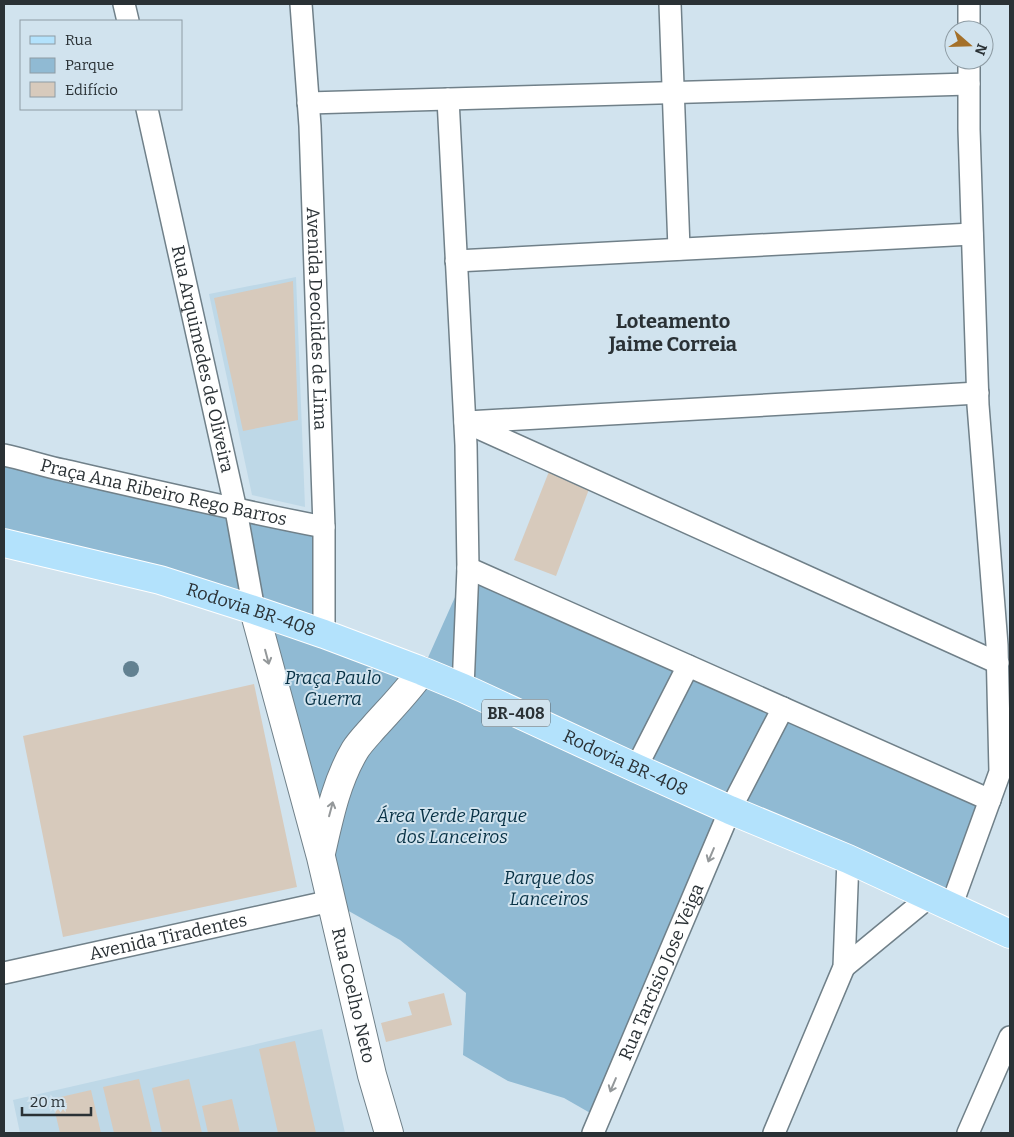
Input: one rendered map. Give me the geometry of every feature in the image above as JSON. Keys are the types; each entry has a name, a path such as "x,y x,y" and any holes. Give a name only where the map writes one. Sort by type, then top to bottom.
{"main road":[{"name":"Rodovia BR-408","path":"4,543 160,580 324,634 422,671 1010,934"}],"street":[{"path":"124,4 128,20"},
{"name":"Avenida Deoclides de Lima","path":"300,4 311,145 324,527 324,634"},
{"path":"670,4 679,249"},
{"path":"969,4 969,20"},
{"path":"844,967 940,902 990,800 1000,772 997,646 978,404 969,129 969,70"},
{"path":"308,103 969,84"},
{"path":"448,99 466,445 468,568 463,688"},
{"name":"Rua Arquimedes de Oliveira","path":"148,110 236,510 254,610"},
{"path":"456,261 972,234"},
{"path":"465,422 978,393"},
{"path":"465,422 998,663"},
{"name":"Praça Ana Ribeiro Rego Barros","path":"4,455 60,470 236,510 324,527"},
{"path":"468,568 990,800"},
{"name":"Rua Coelho Neto","path":"254,610 321,857 372,1076 389,1133"},
{"path":"636,768 688,666"},
{"name":"Rua Coelho Neto","path":"321,857 331,807 344,770 355,749 411,687 422,671"},
{"name":"Rua Tarcisio Jose Veiga","path":"593,1133 730,810 783,708"},
{"path":"774,1133 844,967 848,860"},
{"name":"Avenida Tiradentes","path":"4,973 331,901"},
{"path":"968,1133 1010,1037"}],"shaded area":[{"path":"296,277 305,507 252,495 209,294"},
{"path":"322,1029 345,1133 20,1133 13,1100"}],"green space":[{"path":"4,455 324,527 324,634 4,543"},
{"path":"468,568 990,800 951,907 730,811 599,1118 564,1098 508,1081 463,1055 466,993 400,940 331,901 331,807 422,671"},
{"name":"Praça Paulo Guerra","path":"272,621 405,667 392,688 321,828"}],"building":[{"path":"293,281 298,420 243,431 214,298"},
{"path":"550,469 591,484 556,576 514,560"},
{"path":"254,684 297,887 63,937 23,736"},
{"path":"444,993 452,1025 386,1042 381,1023 412,1015 408,1002"},
{"path":"295,1041 316,1133 278,1133 259,1049"},
{"path":"139,1079 152,1133 114,1133 103,1087"},
{"path":"189,1079 202,1133 162,1133 152,1088"},
{"path":"91,1090 101,1133 60,1133 52,1099"},
{"path":"232,1099 240,1133 208,1133 202,1106"}],"district":[{"name":"Loteamento Jaime Correia","path":"673,332"}],"park label":[{"name":"Área Verde Parque dos Lanceiros","path":"452,826"},
{"name":"Parque dos Lanceiros","path":"549,888"}]}
